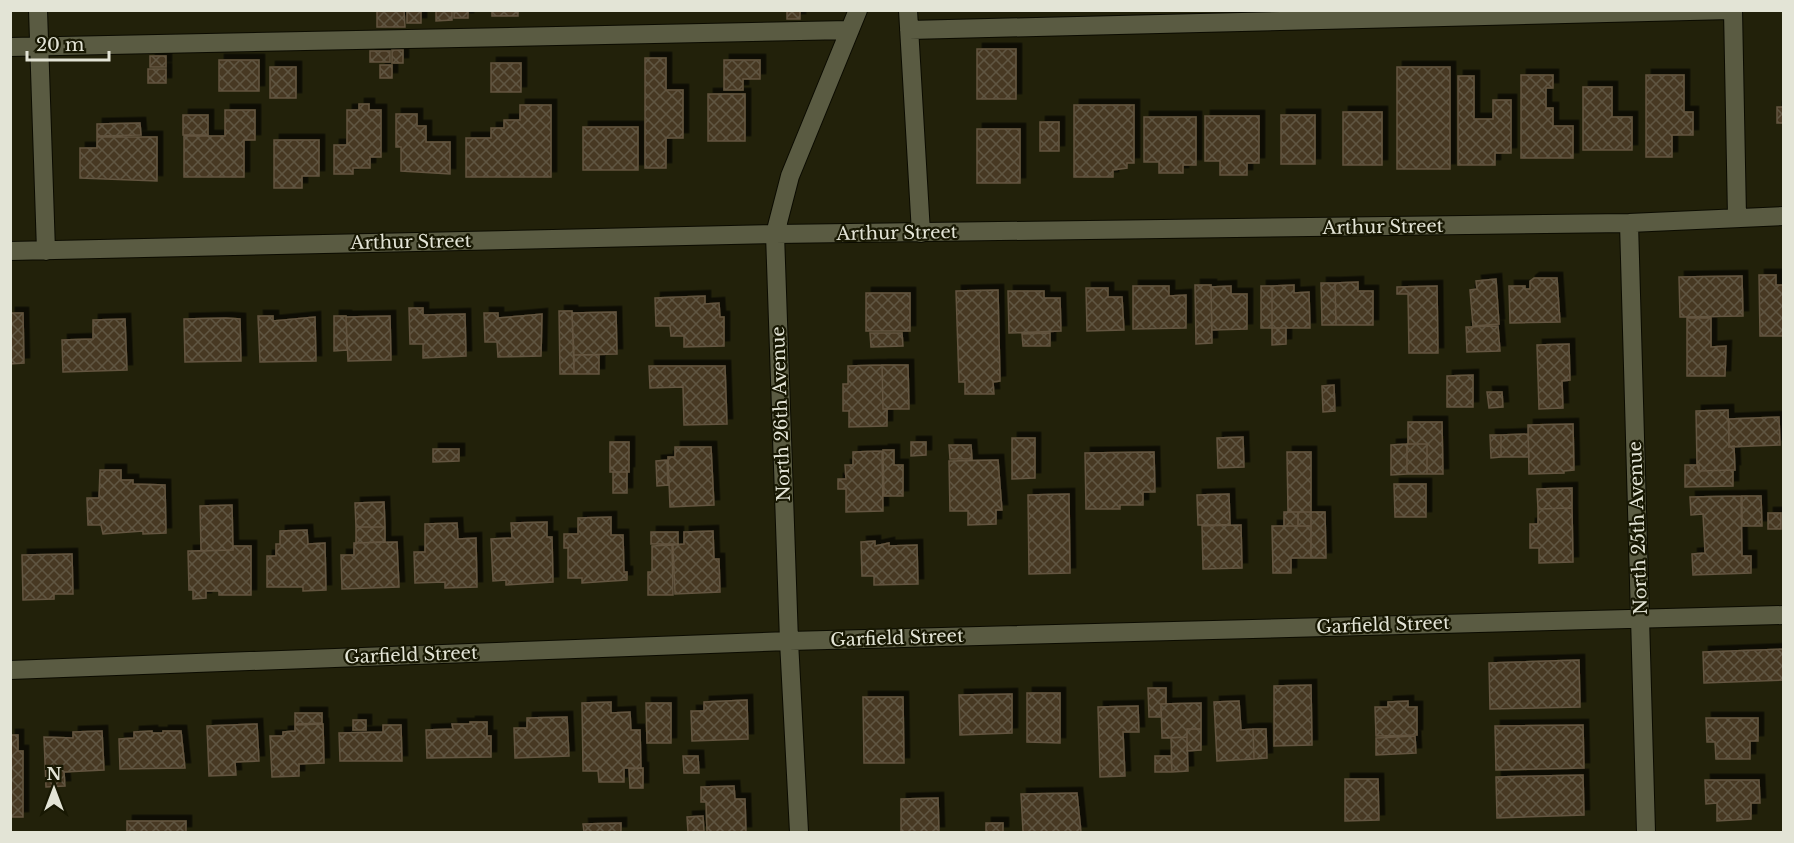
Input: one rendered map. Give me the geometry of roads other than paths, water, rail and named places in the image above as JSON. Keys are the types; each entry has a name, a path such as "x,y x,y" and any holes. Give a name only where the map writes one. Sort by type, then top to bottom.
{"street":[{"path":"38,10 46,250"},
{"name":"North 26th Avenue","path":"799,832 789,641 775,234 790,176 858,10"},
{"path":"908,10 921,233"},
{"path":"909,30 1732,10 1737,217"},
{"path":"10,47 850,30"},
{"name":"Arthur Street","path":"10,251 775,234 1629,223 1784,216"},
{"name":"North 25th Avenue","path":"1629,223 1646,832"},
{"name":"Garfield Street","path":"10,670 789,641 1784,615"}]}
